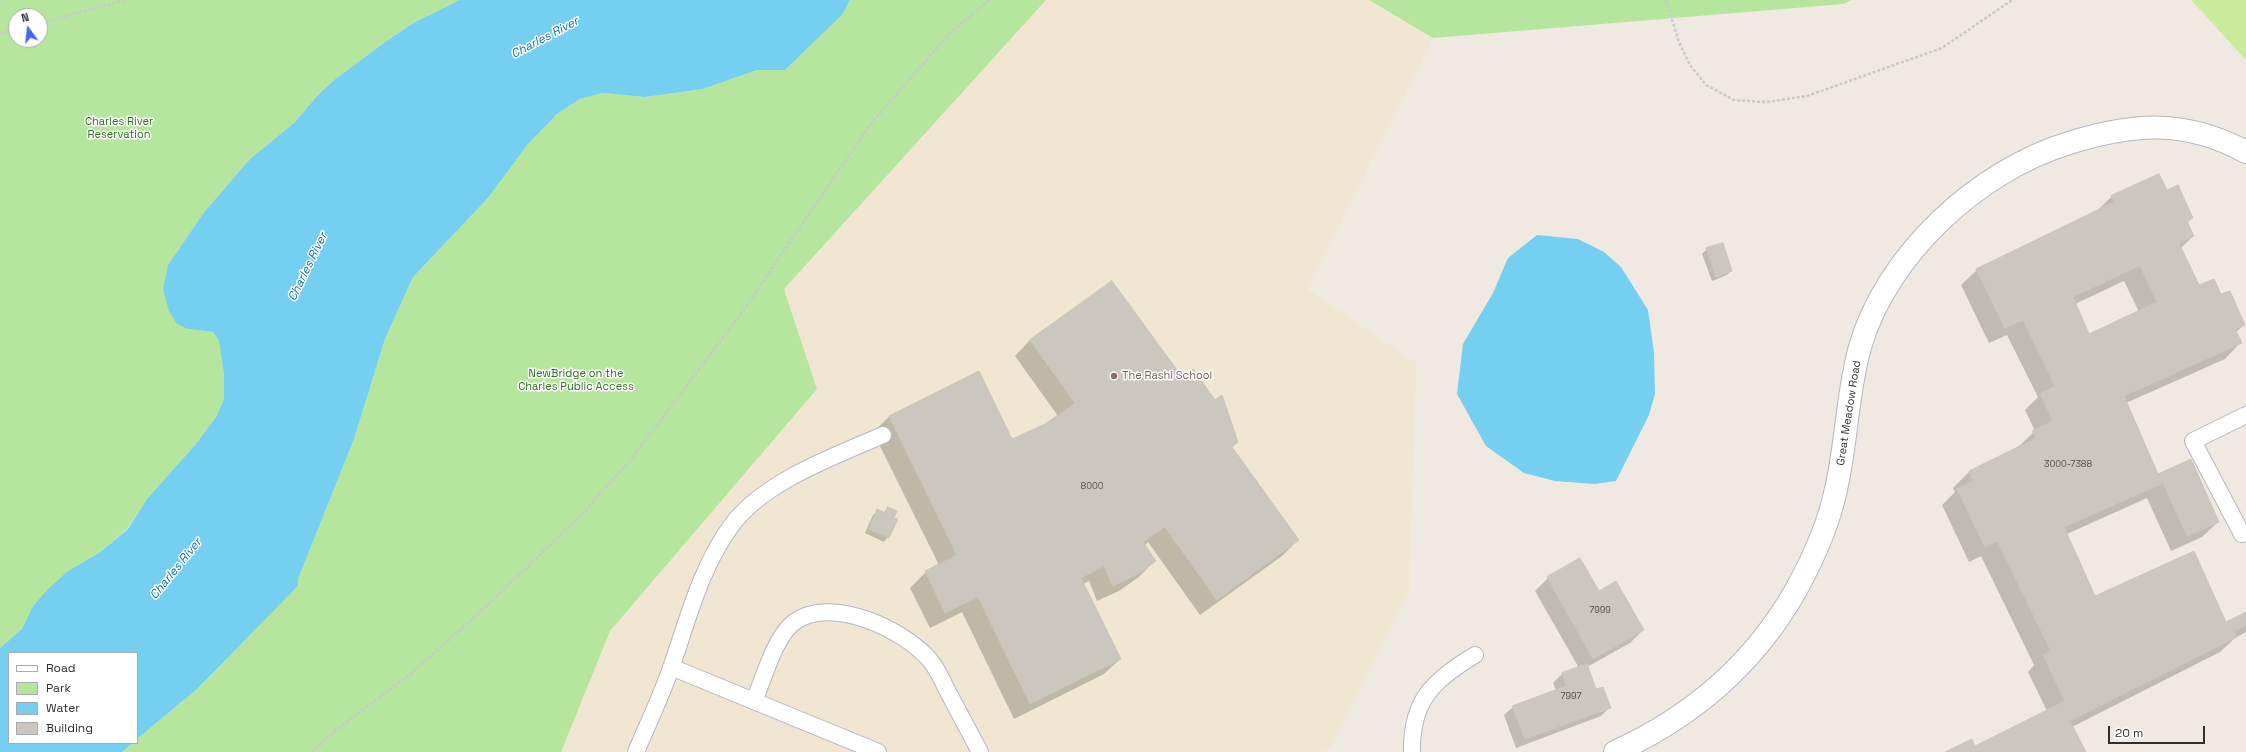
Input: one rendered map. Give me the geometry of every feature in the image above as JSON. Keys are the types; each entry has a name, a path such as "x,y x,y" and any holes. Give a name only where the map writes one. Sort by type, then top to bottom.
{"street":[{"name":"Great Meadow Road","path":"1615,752 1665,726 1712,693 1751,655 1781,614 1808,566 1829,514 1840,470 1849,397 1860,347 1868,326 1878,304 1908,257 1951,211 2001,173 2027,158 2063,145 2115,132 2151,128 2194,131 2213,136 2246,152"}],"lane":[{"path":"2246,415 2194,441 2242,534 2246,533"},
{"path":"636,752 671,668 696,594 731,526 753,505 789,478 883,435"},
{"path":"754,701 777,646 784,633 793,623 804,616 819,611 849,613 896,633 911,642 930,659 980,752"},
{"path":"1412,752 1415,717 1421,702 1440,679 1475,655"},
{"path":"671,668 878,752"}],"path":[{"path":"48,21 126,0"},
{"path":"312,752 336,731 413,672 490,603 581,515 626,465 745,308 869,126 952,31 990,0"},
{"path":"1666,0 1679,42 1690,66 1706,86 1734,100 1766,102 1806,96 1942,48 2012,0"}],"shaded area":[{"name":"The Rashi School","path":"1046,0 1369,0 1433,38 1307,289 1416,363 1409,592 1330,748 1320,752 561,752 610,631 817,389 784,289"}],"green space":[{"name":"Charles River Reservation","path":"0,0 460,0 415,22 334,80 317,96 295,122 250,159 205,211 168,265 188,329 213,332 219,341 224,375 224,399 216,417 195,445 147,499 128,528 99,553 68,571 33,606 22,629 0,648"},
{"name":"NewBridge on the Charles Public Access","path":"850,0 1046,0 784,289 817,389 610,631 561,752 122,752 132,744 138,744 138,738 197,689 298,586 298,579 354,439 385,339 413,277 488,198 528,144 557,114 580,99 603,93 645,97 703,89 757,70 785,70 842,15"},
{"path":"1369,0 1852,0 1843,4 1433,38"},
{"path":"2191,0 2246,0 2246,60"}],"water":[{"name":"Charles River","path":"460,0 850,0 842,15 785,70 757,70 703,89 645,97 603,93 580,99 557,114 528,144 488,198 413,277 385,339 354,439 298,579 298,586 197,689 138,738 138,652 8,652 8,744 132,744 122,752 0,752 0,648 22,629 33,606 48,589 68,571 99,553 128,529 147,499 195,445 216,417 224,399 224,375 219,341 213,332 188,329 177,324 169,311 163,289 168,265 205,211 250,159 295,122 317,96 334,80 415,22"},
{"path":"1537,235 1578,239 1604,252 1621,267 1648,310 1654,353 1655,394 1649,415 1616,481 1595,484 1555,481 1524,473 1486,446 1457,394 1463,344 1493,293 1508,258"}],"building":[{"path":"2159,174 2167,190 2178,185 2193,218 2187,221 2194,236 2179,243 2199,285 2214,279 2221,294 2230,291 2245,325 2235,329 2242,343 2124,396 2158,474 2191,459 2219,522 2187,536 2163,483 2064,527 2095,596 2194,551 2226,622 2246,612 2246,625 2234,631 2237,637 2070,721 2086,752 1945,752 1972,739 1975,746 2065,701 2043,655 2051,651 1997,541 1985,547 1957,489 1973,481 1969,471 2036,438 2032,431 2053,421 2040,394 2055,386 2023,320 2005,328 1976,269 2114,202 2111,196","holes":["2140,266 2157,302 2089,334 2073,297"]},
{"path":"1723,243 1732,271 1716,277 1706,248"},
{"path":"1112,281 1182,377 1193,369 1215,400 1222,395 1238,442 1232,447 1299,540 1217,600 1165,527 1143,542 1156,561 1136,575 1113,586 1104,566 1081,578 1121,659 1030,704 978,597 945,613 925,571 957,555 889,416 979,371 1012,439 1045,424 1075,403 1030,340"},
{"path":"888,507 897,511 894,518 898,519 889,538 869,529 877,509 885,513"},
{"path":"1580,558 1599,591 1616,581 1644,630 1593,659 1547,577"},
{"path":"1587,664 1596,689 1603,687 1611,708 1525,739 1512,706 1566,686 1562,673"}],"place":[{"name":"The Rashi School","path":"1114,376"}]}
